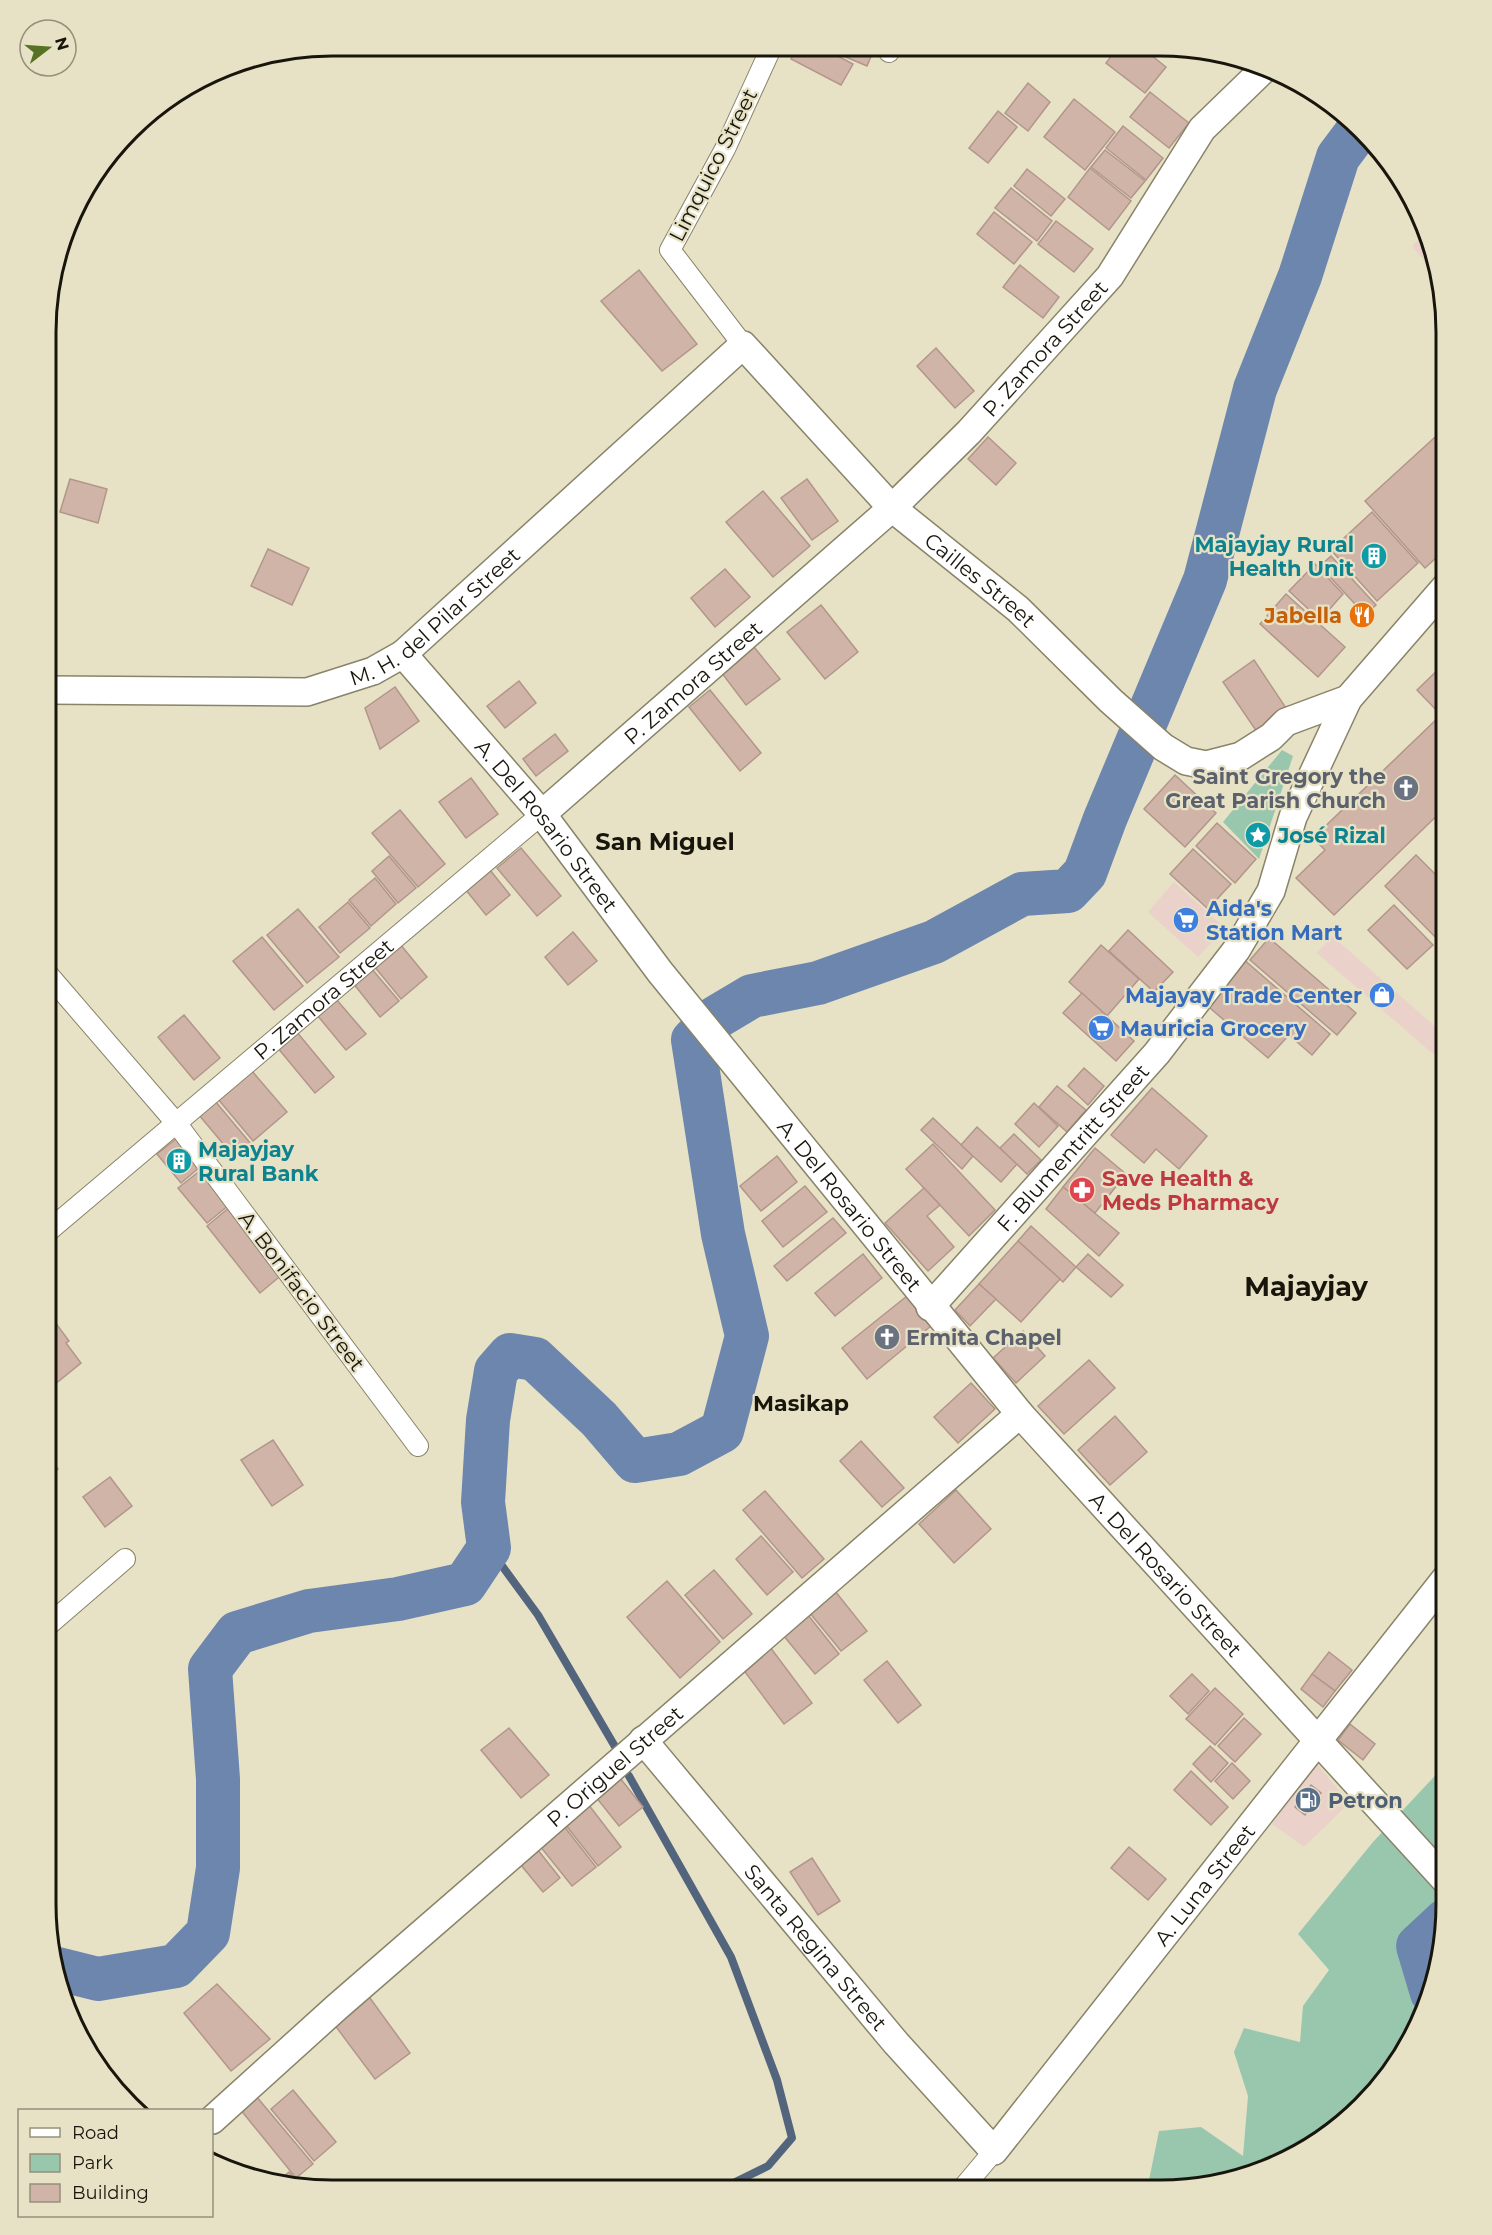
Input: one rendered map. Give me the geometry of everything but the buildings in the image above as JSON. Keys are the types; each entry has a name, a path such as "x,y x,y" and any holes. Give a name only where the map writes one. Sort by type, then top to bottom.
{"main road":[{"name":"P. Zamora Street","path":"542,814 892,508 969,432 1110,276 1202,129 1259,74"},
{"name":"Cailles Street","path":"743,345 892,508 1018,609 1111,701 1164,747 1186,761 1206,765 1241,756 1271,737 1286,722 1348,699"},
{"name":"M. H. del Pilar Street","path":"56,690 307,692 373,671 403,654 743,345"},
{"name":"F. Blumentritt Street","path":"930,1307 1157,1053 1237,949 1271,891 1293,818 1348,699 1436,598"},
{"name":"A. Del Rosario Street","path":"403,654 542,814 660,972 930,1307 1020,1414 1436,1870"},
{"name":"P. Origuel Street","path":"213,2119 643,1740 1020,1414"},
{"name":"A. Luna Street","path":"994,2151 1436,1591"},
{"name":"Santa Regina Street","path":"643,1740 896,2043 994,2151"}],"street":[{"name":"Limquico Street","path":"670,250 725,148 767,56"},
{"name":"Cailles Street","path":"670,250 743,345"},
{"name":"P. Zamora Street","path":"56,1225 542,814"},
{"name":"A. Bonifacio Street","path":"56,984 177,1124 418,1446"},
{"path":"56,1619 125,1559"},
{"name":"A. Luna Street","path":"970,2180 994,2151"}],"shaded area":[{"path":"1420,238 1428,266 1412,246"},
{"name":"Aida's Station Mart","path":"1174,882 1225,928 1198,957 1148,912"},
{"name":"Majayay Trade Center","path":"1332,936 1436,1027 1436,1050 1433,1054 1317,953"},
{"path":"1316,1763 1349,1803 1304,1847 1272,1824"}],"green space":[{"path":"1282,750 1293,756 1259,859 1223,822"},
{"path":"1436,1775 1434,1939 1422,1992 1408,2025 1390,2057 1356,2099 1314,2133 1282,2151 1249,2165 1214,2174 1149,2180 1159,2131 1201,2127 1243,2156 1248,2096 1234,2052 1244,2028 1300,2042 1303,2006 1329,1970 1298,1934 1373,1842"}],"waterway":[{"path":"64,1970 98,1979 176,1966 208,1933 218,1868 218,1779 210,1669 237,1633 309,1611 398,1599 465,1584 489,1548 483,1502 488,1420 496,1371 510,1355 535,1359 599,1419 635,1461 679,1454 722,1431 747,1336 723,1234 693,1040 715,1018 752,996 818,983 934,942 1022,894 1068,891 1085,873 1105,819 1205,580 1255,389 1300,276 1338,157 1355,135"},
{"path":"489,1548 538,1615 617,1750"},
{"path":"629,1776 731,1957 777,2080 792,2138 768,2166 739,2180"},
{"path":"1427,1976 1418,1946 1435,1930"}],"place":[{"name":"Majayjay Rural Health Unit","path":"1374,556"},
{"name":"Jabella","path":"1362,615"},
{"name":"Saint Gregory the Great Parish Church","path":"1406,788"},
{"name":"José Rizal","path":"1258,835"},
{"name":"Aida's Station Mart","path":"1186,920"},
{"name":"Majayay Trade Center","path":"1382,995"},
{"name":"Mauricia Grocery","path":"1101,1028"},
{"name":"Majayjay Rural Bank","path":"179,1161"},
{"name":"Save Health & Meds Pharmacy","path":"1082,1190"},
{"name":"Ermita Chapel","path":"887,1337"},
{"name":"Petron","path":"1308,1800"}],"district":[{"name":"San Miguel","path":"665,841"},
{"name":"Majayjay","path":"1306,1286"},
{"name":"Masikap","path":"801,1403"}]}
